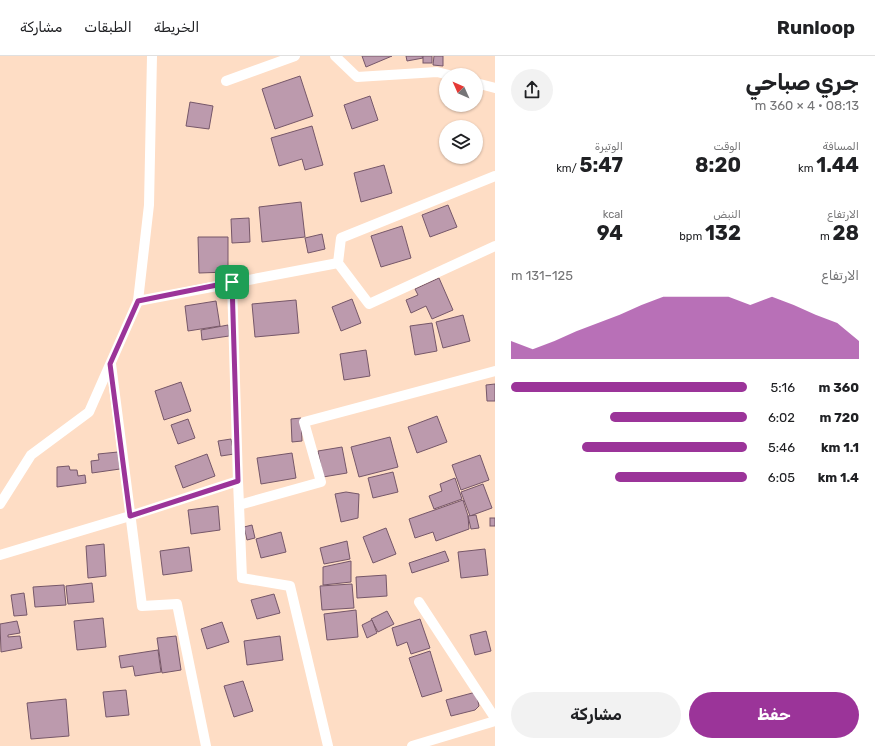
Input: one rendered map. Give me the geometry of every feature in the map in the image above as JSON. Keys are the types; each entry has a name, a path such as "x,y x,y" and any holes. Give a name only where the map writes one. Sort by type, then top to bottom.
{"street":[{"path":"0,504 31,455 89,412 138,301 150,205 152,56"},
{"path":"226,81 295,56"},
{"path":"335,56 357,77 439,72"},
{"path":"483,85 495,88"},
{"path":"495,176 341,238 338,263 369,304 495,246"},
{"path":"138,301 338,263"},
{"path":"232,282 242,578 290,586 328,746"},
{"path":"110,364 142,606 177,604 206,746"},
{"path":"239,505 321,482 304,422 495,370"},
{"path":"0,555 130,516 238,481"},
{"path":"418,602 495,718"},
{"path":"412,746 495,721"}],"building":[{"path":"362,56 392,56 366,67"},
{"path":"406,56 422,56 423,58 407,61"},
{"path":"423,56 432,56 432,63 423,63"},
{"path":"434,56 443,56 443,66 433,65"},
{"path":"300,76 313,116 275,129 262,89"},
{"path":"370,96 378,120 352,129 344,105"},
{"path":"190,102 213,106 209,129 186,126"},
{"path":"312,126 323,165 305,170 302,159 279,166 271,138"},
{"path":"384,165 392,193 361,202 354,173"},
{"path":"301,202 305,237 262,242 259,207"},
{"path":"448,205 457,227 430,237 422,215"},
{"path":"249,218 250,242 232,243 231,219"},
{"path":"402,226 411,258 381,267 371,236"},
{"path":"322,234 325,249 308,253 305,238"},
{"path":"198,237 228,237 228,272 199,273"},
{"path":"439,278 453,310 432,319 426,306 411,313 406,300 418,295 415,289"},
{"path":"352,299 361,323 341,331 332,307"},
{"path":"296,300 299,333 255,337 252,304"},
{"path":"216,301 220,326 188,331 185,306"},
{"path":"463,315 470,341 443,348 436,322"},
{"path":"432,323 437,351 415,355 410,326"},
{"path":"228,325 229,336 202,340 201,330"},
{"path":"366,350 370,376 344,380 340,354"},
{"path":"181,382 191,411 164,420 155,391"},
{"path":"495,384 495,401 487,401 486,385"},
{"path":"437,416 447,442 417,453 408,427"},
{"path":"301,418 302,441 292,442 291,419"},
{"path":"188,419 195,438 178,444 171,425"},
{"path":"390,437 398,467 359,477 351,447"},
{"path":"231,439 234,454 221,456 218,441"},
{"path":"342,447 347,473 323,477 318,451"},
{"path":"118,452 120,469 92,473 91,461 99,460 98,454"},
{"path":"292,453 296,478 261,484 257,458"},
{"path":"207,454 215,476 183,488 175,466"},
{"path":"480,455 489,480 461,490 452,465"},
{"path":"69,466 70,470 77,470 78,476 85,475 86,483 57,487 57,467"},
{"path":"393,472 398,492 373,498 368,478"},
{"path":"455,478 462,499 434,509 429,496 442,491 440,484"},
{"path":"483,484 492,508 470,516 461,492"},
{"path":"346,492 359,494 358,518 341,522 335,494"},
{"path":"463,500 468,516 469,529 436,541 433,532 415,538 409,519"},
{"path":"218,506 220,530 191,534 188,510"},
{"path":"476,515 479,528 471,529 468,516"},
{"path":"490,518 495,518 495,526 490,526"},
{"path":"252,525 255,538 247,540 244,527"},
{"path":"386,528 396,554 373,563 363,537"},
{"path":"281,532 286,552 261,558 256,539"},
{"path":"347,541 350,559 324,564 320,548"},
{"path":"104,544 106,576 88,578 86,546"},
{"path":"189,547 192,571 163,575 160,551"},
{"path":"485,549 488,575 461,578 458,552"},
{"path":"445,551 449,561 412,573 409,563"},
{"path":"351,561 351,582 323,585 323,567"},
{"path":"386,575 387,596 357,598 356,577"},
{"path":"92,583 94,602 68,604 66,586"},
{"path":"352,584 354,608 322,610 320,586"},
{"path":"64,585 66,605 35,607 33,587"},
{"path":"24,593 27,615 14,616 11,595"},
{"path":"274,594 280,613 257,619 251,600"},
{"path":"356,610 358,637 327,640 324,614"},
{"path":"387,611 394,624 378,632 371,619"},
{"path":"103,618 106,647 77,650 74,621"},
{"path":"420,619 430,648 411,654 407,642 397,646 392,628"},
{"path":"372,620 377,633 367,638 362,625"},
{"path":"17,621 20,633 8,635 8,637 20,636 22,648 1,652 0,624"},
{"path":"222,622 229,642 207,649 201,629"},
{"path":"486,631 491,651 475,655 470,635"},
{"path":"176,636 181,670 162,673 157,638"},
{"path":"280,636 283,660 247,665 244,641"},
{"path":"158,650 161,672 135,676 133,666 121,668 119,656"},
{"path":"430,651 442,691 422,697 409,658"},
{"path":"243,681 253,711 234,717 224,686"},
{"path":"126,690 129,715 106,717 103,692"},
{"path":"476,692 479,706 475,710 451,716 446,700"},
{"path":"66,699 69,736 31,739 27,703"}],"route":[{"path":"232,282 238,481 130,516 110,364 138,301 232,282"}]}
